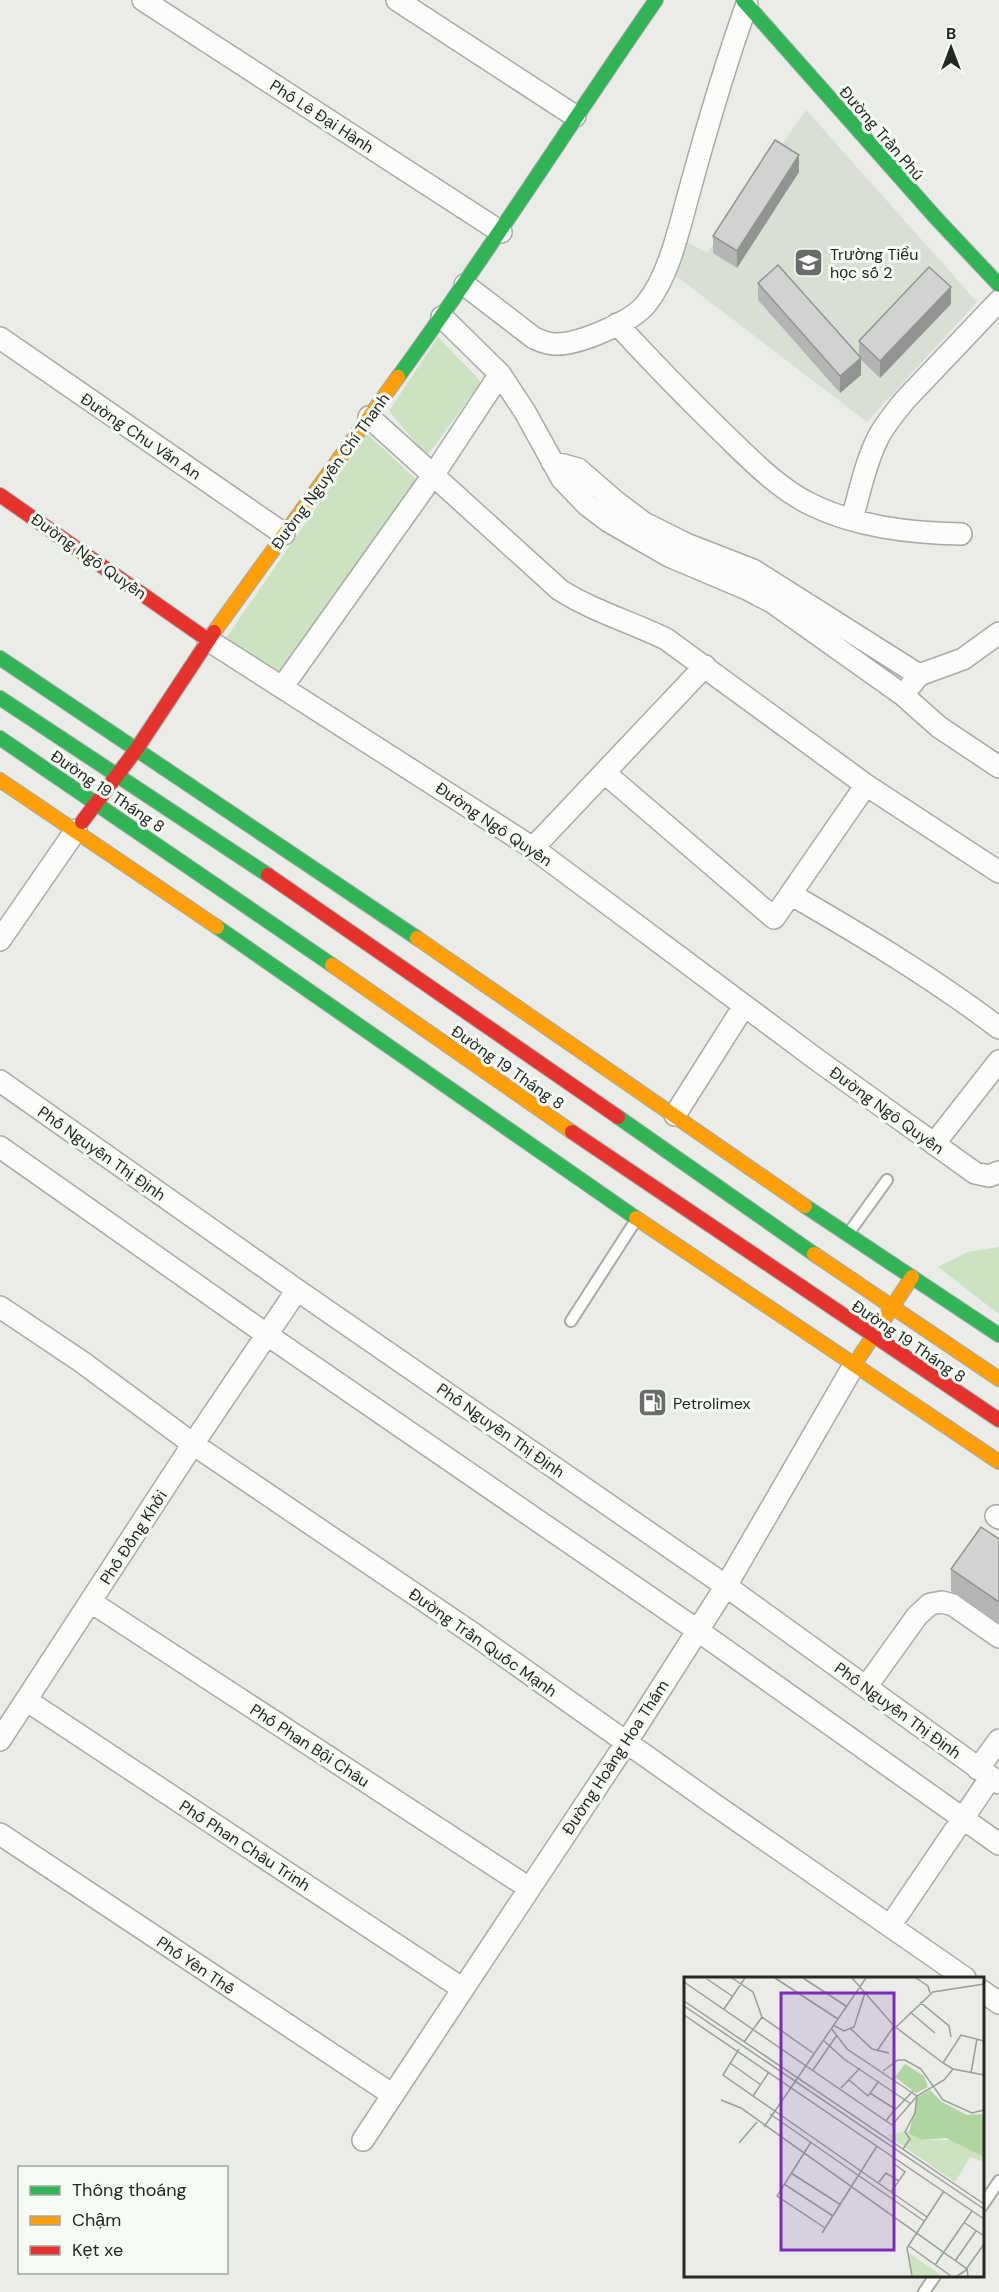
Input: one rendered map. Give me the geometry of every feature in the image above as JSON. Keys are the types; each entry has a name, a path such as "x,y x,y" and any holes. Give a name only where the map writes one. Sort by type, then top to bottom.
{"main road":[{"name":"Đường Nguyễn Chí Thanh","path":"76,830 136,750 208,640 465,285 574,116 656,0"},
{"name":"Đường Trần Phú","path":"745,2 936,218 999,285"},
{"name":"Đường Ngô Quyền","path":"0,495 208,640"},
{"path":"0,658 473,976 847,1234 999,1335"},
{"name":"Đường 19 Tháng 8","path":"0,698 374,947 890,1308 999,1379"},
{"name":"Đường 19 Tháng 8","path":"0,738 591,1145 999,1420"},
{"path":"0,780 76,830 708,1267 999,1462"},
{"path":"854,1365 912,1277"}],"street":[{"name":"Phố Lê Đại Hành","path":"143,0 501,232"},
{"path":"397,0 574,116"},
{"path":"465,285 534,338 544,343 558,345 617,324 636,314 646,304 662,274 682,219 745,2"},
{"path":"852,519 872,452 892,416 999,301"},
{"path":"442,317 500,374 525,412 552,462 574,493 608,521 669,556 772,602 903,695 939,727 999,767"},
{"path":"617,324 678,390 769,477 810,504 852,519 905,531 961,534"},
{"name":"Đường Chu Văn An","path":"0,338 284,534"},
{"path":"283,686 434,474 500,374"},
{"path":"369,417 560,590 595,609 640,626 666,639 866,785 999,872"},
{"path":"552,462 578,469 644,523 686,544 753,570 919,675"},
{"path":"903,695 919,675 963,659 999,633"},
{"name":"Đường Ngô Quyền","path":"208,640 533,848 744,1006 975,1173 989,1176 999,1172"},
{"path":"533,848 606,774 705,666"},
{"path":"606,774 774,918 866,785"},
{"name":"Đường Nguyễn Chí Thanh","path":"0,940 76,830"},
{"path":"792,895 915,969 999,1028"},
{"path":"675,1115 744,1006"},
{"path":"934,1143 999,1061"},
{"name":"Phố Nguyễn Thị Định","path":"0,1081 297,1290 726,1586 989,1776"},
{"path":"0,1147 697,1630 999,1844"},
{"name":"Phố Đồng Khởi","path":"0,1740 193,1444 297,1290"},
{"name":"Đường Trần Quốc Mạnh","path":"0,1307 82,1362 193,1444 472,1633 626,1743 964,1977"},
{"name":"Đường Hoàng Hoa Thám","path":"363,2140 626,1743 726,1586 854,1365"},
{"name":"Phố Phan Bội Châu","path":"91,1602 529,1888"},
{"path":"866,1687 917,1616 930,1604 942,1602 953,1605 999,1637"},
{"name":"Phố Phan Châu Trinh","path":"26,1700 463,1989"},
{"path":"890,1926 963,1820 989,1776 999,1740"},
{"name":"Phố Yên Thế","path":"0,1834 393,2095"},
{"path":"984,1992 999,2003"}],"lane":[{"path":"847,1234 887,1180"},
{"path":"571,1320 638,1217"},
{"path":"984,2203 999,2181"},
{"path":"924,2292 934,2277"}],"shaded area":[{"name":"Trường Tiểu học số 2","path":"806,110 977,302 867,422 672,273 686,241 707,253"}],"green space":[{"path":"438,337 481,382 427,456 389,411"},
{"path":"367,434 416,479 281,680 224,641"},
{"path":"999,1247 999,1314 938,1267 968,1252"}],"building":[{"path":"775,140 799,155 737,251 713,236"},
{"path":"778,265 861,358 840,376 758,283"},
{"path":"929,267 951,287 880,361 859,341"},
{"path":"981,1527 999,1539 999,1602 951,1569"}],"traffic: fast":[{"path":"398,377 464,284 656,0"},
{"path":"743,0 936,218 999,285"},
{"path":"0,658 417,938"},
{"path":"0,698 268,875"},
{"path":"0,738 332,965"},
{"path":"217,927 636,1218"},
{"path":"618,1117 814,1254"},
{"path":"805,1206 999,1335"}],"traffic: slow":[{"path":"214,632 398,377"},
{"path":"0,780 217,927"},
{"path":"417,938 805,1206"},
{"path":"332,965 572,1132"},
{"path":"636,1218 999,1462"},
{"path":"814,1254 999,1379"},
{"path":"854,1365 912,1277"}],"traffic: jam":[{"path":"0,495 208,640"},
{"path":"82,822 136,750 214,632"},
{"path":"268,875 618,1117"},
{"path":"572,1132 999,1420"}],"place":[{"name":"Trường Tiểu học số 2","path":"809,263"},
{"name":"Petrolimex","path":"652,1403"}]}
